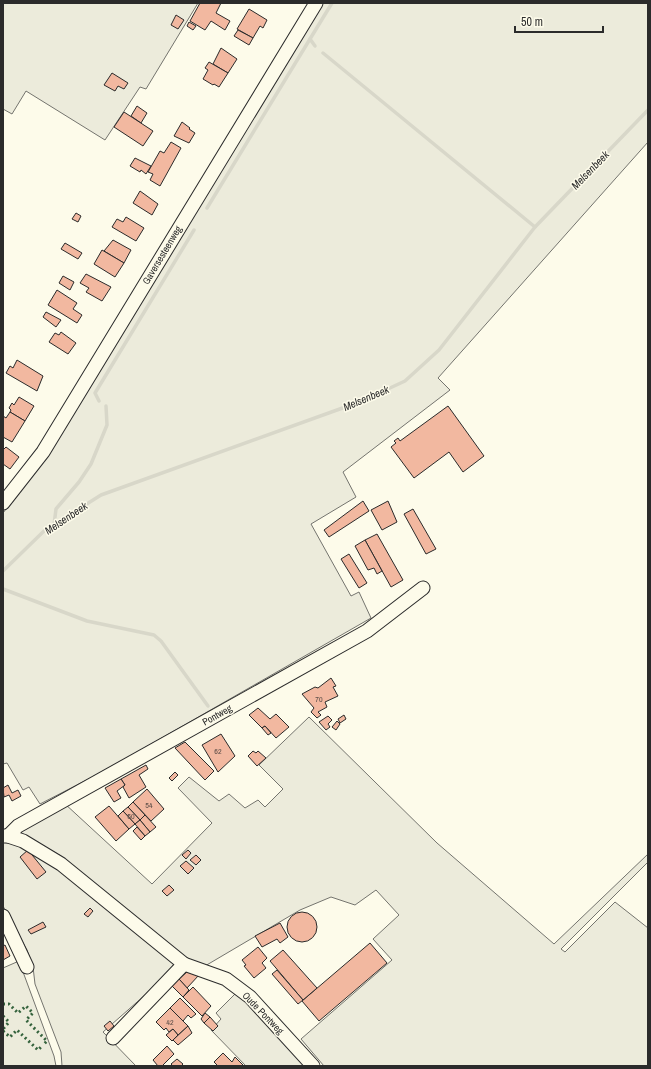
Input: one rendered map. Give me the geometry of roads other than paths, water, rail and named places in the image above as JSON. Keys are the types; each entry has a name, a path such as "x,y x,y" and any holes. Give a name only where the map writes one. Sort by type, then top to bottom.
{"street":[{"name":"Gaversesteenweg","path":"3,503 44,452 232,139 316,3"},
{"name":"Pontweg","path":"6,836 18,826 366,631 423,588"},
{"name":"Pontweg","path":"6,836 23,841 61,864 184,964"},
{"path":"3,916 27,967"},
{"path":"114,1038 184,964"},
{"name":"Oude Pontweg","path":"184,964 226,979 250,997 313,1066"}],"waterway":[{"path":"315,46 310,39 332,3"},
{"path":"207,208 310,39"},
{"path":"323,53 535,227"},
{"name":"Melsenbeek","path":"3,571 44,531 101,495 362,401 405,381 439,350 535,227 648,110"},
{"path":"99,401 95,393 194,230"},
{"path":"54,525 56,509 79,482 91,464 107,425 106,406"},
{"path":"3,589 87,621 154,635 161,641 208,706"}]}
